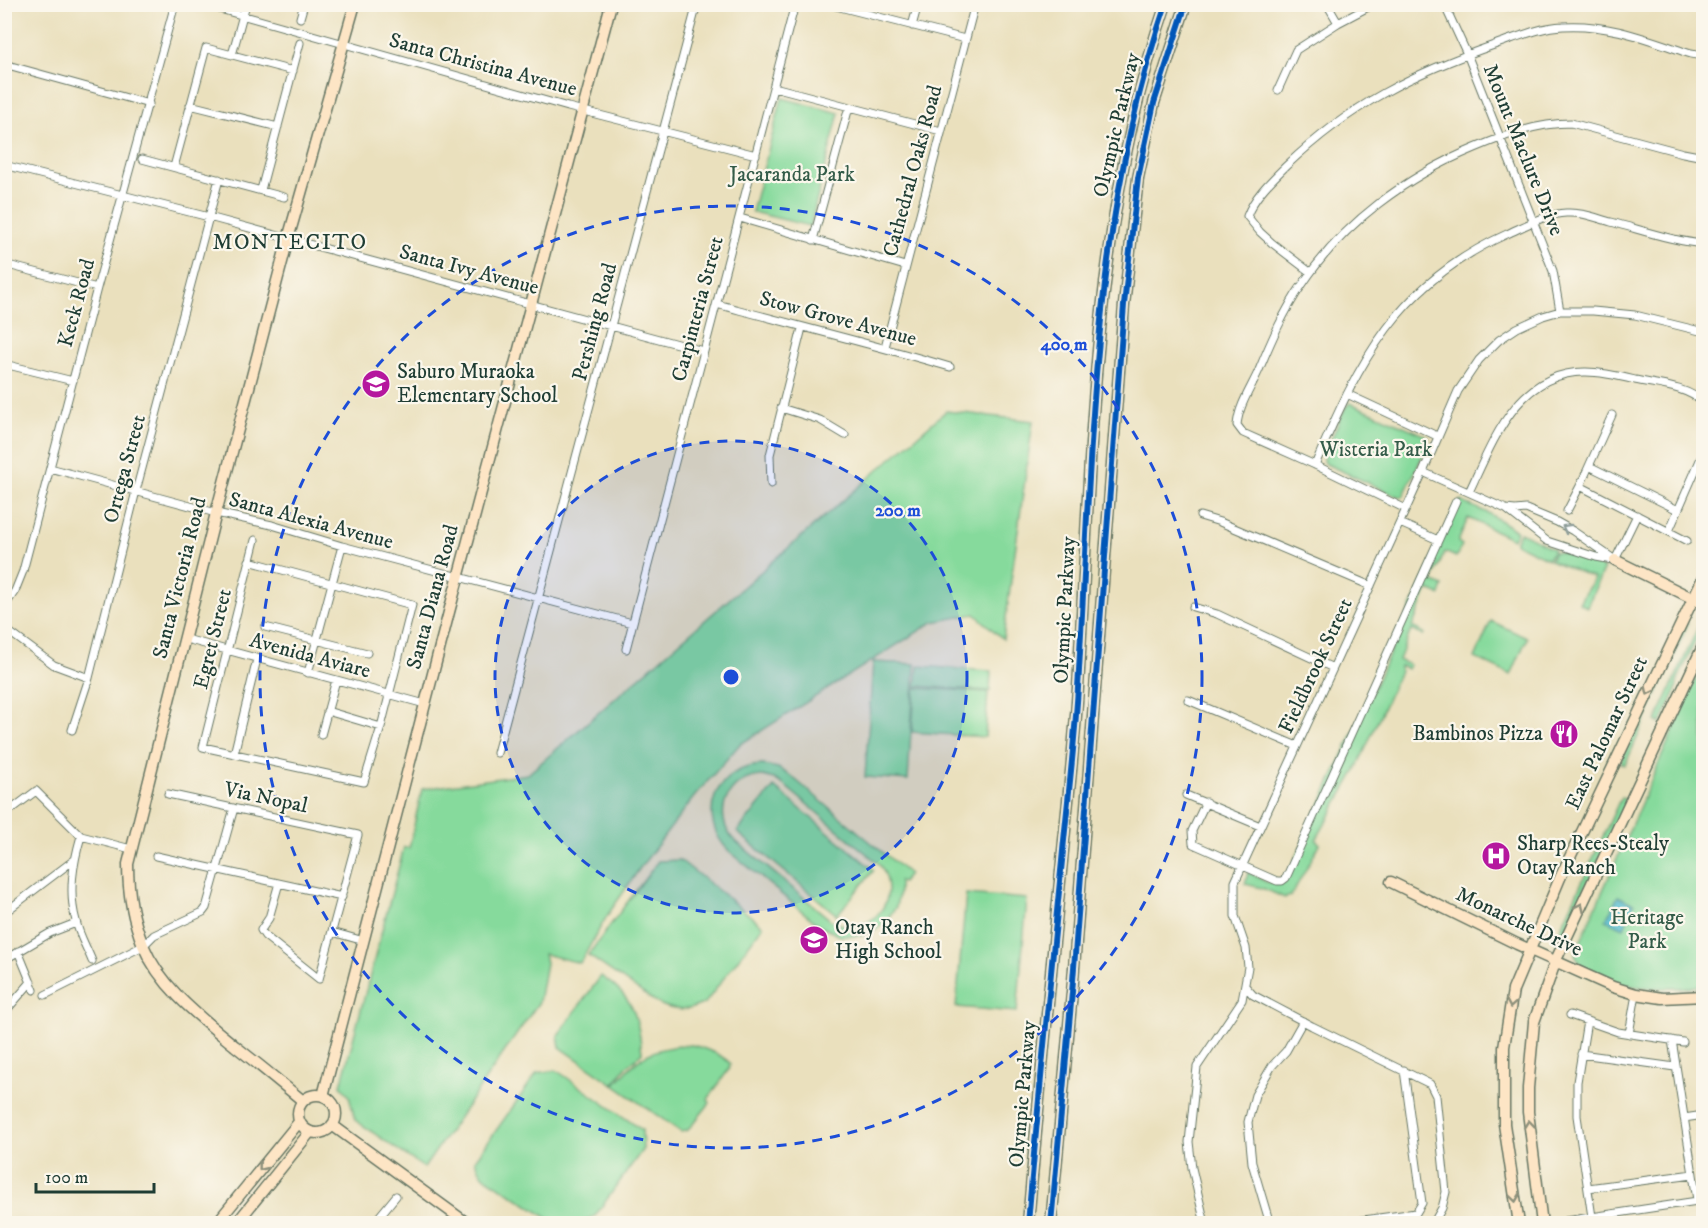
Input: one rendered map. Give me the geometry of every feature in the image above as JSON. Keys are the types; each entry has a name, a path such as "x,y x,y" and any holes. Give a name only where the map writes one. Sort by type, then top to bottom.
{"main road":[{"name":"Olympic Parkway","path":"1028,1224 1079,673 1087,506 1102,305 1120,177 1137,99 1166,4"},
{"name":"Olympic Parkway","path":"1051,1224 1081,874 1124,305 1138,178 1154,103 1186,4"},
{"path":"1060,873 1081,874"}],"street":[{"name":"Keck Road","path":"4,607 15,591 23,571 97,288 175,4"},
{"name":"Santa Christina Avenue","path":"202,4 584,110 756,155"},
{"path":"232,55 246,4"},
{"path":"300,18 304,4"},
{"name":"Santa Victoria Road","path":"303,1101 181,999 156,970 143,946 132,911 128,891 128,864 288,239 355,4"},
{"name":"Santa Diana Road","path":"323,1096 611,4"},
{"name":"Pershing Road","path":"497,753 697,4"},
{"name":"Carpinteria Street","path":"626,649 795,4"},
{"path":"828,4 965,39"},
{"path":"860,13 862,4"},
{"path":"912,26 918,4"},
{"name":"Cathedral Oaks Road","path":"885,347 975,4"},
{"path":"1327,4 1338,23"},
{"path":"1278,90 1296,50 1338,23 1374,4"},
{"name":"Mount Maclure Drive","path":"1444,4 1467,54 1553,271 1560,311"},
{"path":"1310,272 1260,232 1247,216 1253,201 1309,144 1342,117 1411,77 1467,54 1537,30 1561,26 1614,29 1691,54 1704,56"},
{"path":"261,190 300,43"},
{"path":"174,167 206,48 293,71"},
{"path":"4,64 149,104"},
{"path":"774,87 941,130"},
{"path":"190,105 278,127"},
{"path":"813,240 849,107"},
{"path":"1406,509 1243,433 1237,425 1241,407 1280,324 1310,272 1351,228 1394,192 1434,167 1499,137 1554,123 1571,123 1704,157"},
{"path":"142,159 284,197"},
{"name":"Santa Ivy Avenue","path":"4,165 209,217 703,351"},
{"name":"Ortega Street","path":"72,730 89,678 136,490 219,178"},
{"path":"1315,465 1360,368 1385,329 1419,292 1450,265 1471,253 1534,222 1556,214 1582,214 1682,242 1704,244"},
{"path":"740,218 905,266"},
{"path":"4,264 97,288"},
{"name":"Stow Grove Avenue","path":"717,304 802,328 885,347 950,367"},
{"name":"Fieldbrook Street","path":"1205,1224 1192,1168 1189,1142 1197,1067 1242,1000 1246,987 1248,967 1246,948 1235,916 1235,882 1458,391 1474,366 1490,348 1517,328 1560,311 1593,310 1635,315 1704,332"},
{"path":"771,484 770,454 802,328"},
{"path":"4,364 74,381"},
{"path":"1469,492 1514,406 1534,387 1551,378 1568,373 1596,372 1690,392 1704,403"},
{"path":"1347,394 1437,436"},
{"path":"781,408 820,420 845,435"},
{"path":"1567,511 1612,415"},
{"path":"1669,531 1704,452"},
{"path":"1589,466 1678,510"},
{"name":"Santa Alexia Avenue","path":"50,468 216,513 272,525 459,577"},
{"path":"1423,472 1506,509 1546,541 1596,557 1615,560"},
{"path":"1580,486 1687,541"},
{"path":"1206,802 1192,831 1193,844 1277,881 1286,878 1456,501"},
{"path":"1506,509 1526,509 1557,522 1615,560 1704,604"},
{"path":"1615,560 1637,515"},
{"path":"1200,516 1220,522 1371,586"},
{"path":"1400,523 1438,540"},
{"name":"Egret Street","path":"234,754 203,747 255,540"},
{"path":"308,672 342,546"},
{"path":"249,561 412,604 381,727 363,782 234,754 257,659"},
{"name":"East Palomar Street","path":"1519,1224 1504,1124 1504,1047 1513,990 1529,949 1704,576"},
{"path":"459,577 632,623"},
{"path":"1193,607 1218,614 1333,668"},
{"path":"265,627 367,653"},
{"path":"4,628 54,665 89,678"},
{"name":"Avenida Aviare","path":"186,639 425,704"},
{"path":"1542,1224 1528,1122 1528,1088 1534,1022 1556,960 1704,644"},
{"path":"321,735 336,680"},
{"path":"1188,700 1297,746"},
{"path":"327,711 381,727"},
{"path":"4,815 36,791 81,836 131,849"},
{"name":"Via Nopal","path":"168,794 358,835 342,897"},
{"path":"1186,795 1260,826"},
{"path":"45,995 143,946 154,935 206,908 234,808"},
{"path":"81,836 74,860 72,881 76,922 92,961"},
{"path":"156,856 216,869 279,883 342,897 319,980 265,936 261,930 273,909 279,883"},
{"path":"4,913 74,860"},
{"name":"Monarche Drive","path":"1391,882 1613,987 1636,994 1673,998 1704,996"},
{"path":"4,960 50,933 76,922"},
{"path":"332,932 364,941"},
{"path":"18,951 34,990"},
{"path":"4,1013 31,982"},
{"path":"1246,987 1253,995 1430,1084 1436,1096 1446,1192 1442,1208 1433,1224"},
{"path":"1629,1034 1636,994"},
{"path":"1569,1015 1618,1032 1683,1042"},
{"path":"1270,1224 1252,1163 1248,1122 1255,1095 1272,1066 1286,1051 1303,1021"},
{"path":"1587,1021 1577,1082 1577,1116 1592,1217"},
{"path":"1565,1221 1700,1200 1693,1174 1672,1040"},
{"path":"1581,1054 1676,1067"},
{"path":"1334,1224 1416,1213 1422,1203 1404,1070"},
{"path":"312,1095 323,1096 333,1103 335,1120 333,1125 322,1132 310,1132 299,1122 298,1111 303,1101 312,1095"},
{"path":"1684,1118 1704,1115"},
{"path":"220,1222 299,1122"},
{"path":"333,1125 465,1223"},
{"path":"236,1224 310,1132"},
{"path":"1588,1188 1693,1174"},
{"path":"373,1224 396,1196"}],"green space":[{"name":"Jacaranda Park","path":"782,98 839,113 810,226 752,212"},
{"name":"Wisteria Park","path":"1350,403 1427,436 1429,442 1403,497 1323,461 1345,408"},
{"path":"946,411 1033,421 1003,639 975,614 933,622 739,745 694,797 640,868 607,916 580,963 544,954 546,963 539,1002 424,1168 355,1120 349,1096 341,1085 404,847 409,848 422,789 528,774"},
{"path":"1460,501 1488,513 1517,531 1513,539 1468,518 1458,542 1462,545 1456,557 1445,552 1432,581 1443,586 1440,595 1428,590 1412,627 1424,633 1423,635 1411,630 1399,660 1410,665 1408,669 1400,666 1400,671 1355,772 1316,840 1320,844 1291,896 1285,898 1262,888 1245,884 1248,872 1266,882 1284,883"},
{"path":"1520,532 1554,549 1548,559 1515,543"},
{"path":"1554,552 1560,552 1604,568 1587,607 1579,603 1594,578 1550,560"},
{"path":"1491,621 1527,638 1511,675 1475,658"},
{"path":"1685,622 1688,624 1625,765 1621,763 1622,757"},
{"path":"1698,627 1700,631 1678,679 1675,693 1661,723 1656,721"},
{"path":"873,662 915,664 908,780 865,777"},
{"name":"Heritage Park","path":"1703,662 1703,985 1659,988 1610,982 1585,970 1575,954"},
{"path":"918,666 991,671 990,691 916,686"},
{"path":"915,688 988,692 985,737 912,732"},
{"path":"763,765 778,768 791,776 909,874 902,883 899,881 896,907 883,925 863,936 840,936 820,926 729,851 719,838 713,823 712,809 715,796 722,784 733,774 746,768","holes":["763,776 774,779 879,864 886,877 888,890 886,902 880,912 870,920 859,925 846,925 832,921 732,838 726,828 724,817 727,797 741,782 751,778"]},
{"path":"774,787 874,870 837,915 737,832"},
{"path":"1621,797 1626,800 1564,934 1559,932"},
{"path":"680,860 763,926 706,1002 694,1008 682,1010 657,1003 588,955 658,861"},
{"path":"966,894 1027,899 1017,1012 956,1007"},
{"path":"601,976 621,992 632,1008 639,1028 642,1053 626,1067 613,1084 560,1047 558,1035"},
{"path":"692,1045 717,1054 730,1063 729,1069 708,1099 710,1103 688,1130 681,1132 614,1085 631,1066 648,1055 667,1048"},
{"path":"556,1070 642,1130 643,1149 595,1216 580,1223 555,1223 482,1175 475,1160 537,1073"}],"water":[{"path":"1618,896 1634,904 1624,928 1606,920"}],"cycle path":[{"path":"1028,1224 1076,717 1093,418 1109,250 1123,167 1142,85 1166,4"},
{"path":"1051,1224 1073,981 1124,305 1138,178 1154,103 1186,4"}],"place":[{"name":"Saburo Muraoka Elementary School","path":"376,384"},
{"name":"Bambinos Pizza","path":"1564,734"},
{"name":"Sharp Rees-Stealy Otay Ranch","path":"1496,856"},
{"name":"Otay Ranch High School","path":"814,940"}],"district":[{"name":"MONTECITO","path":"290,242"}]}
